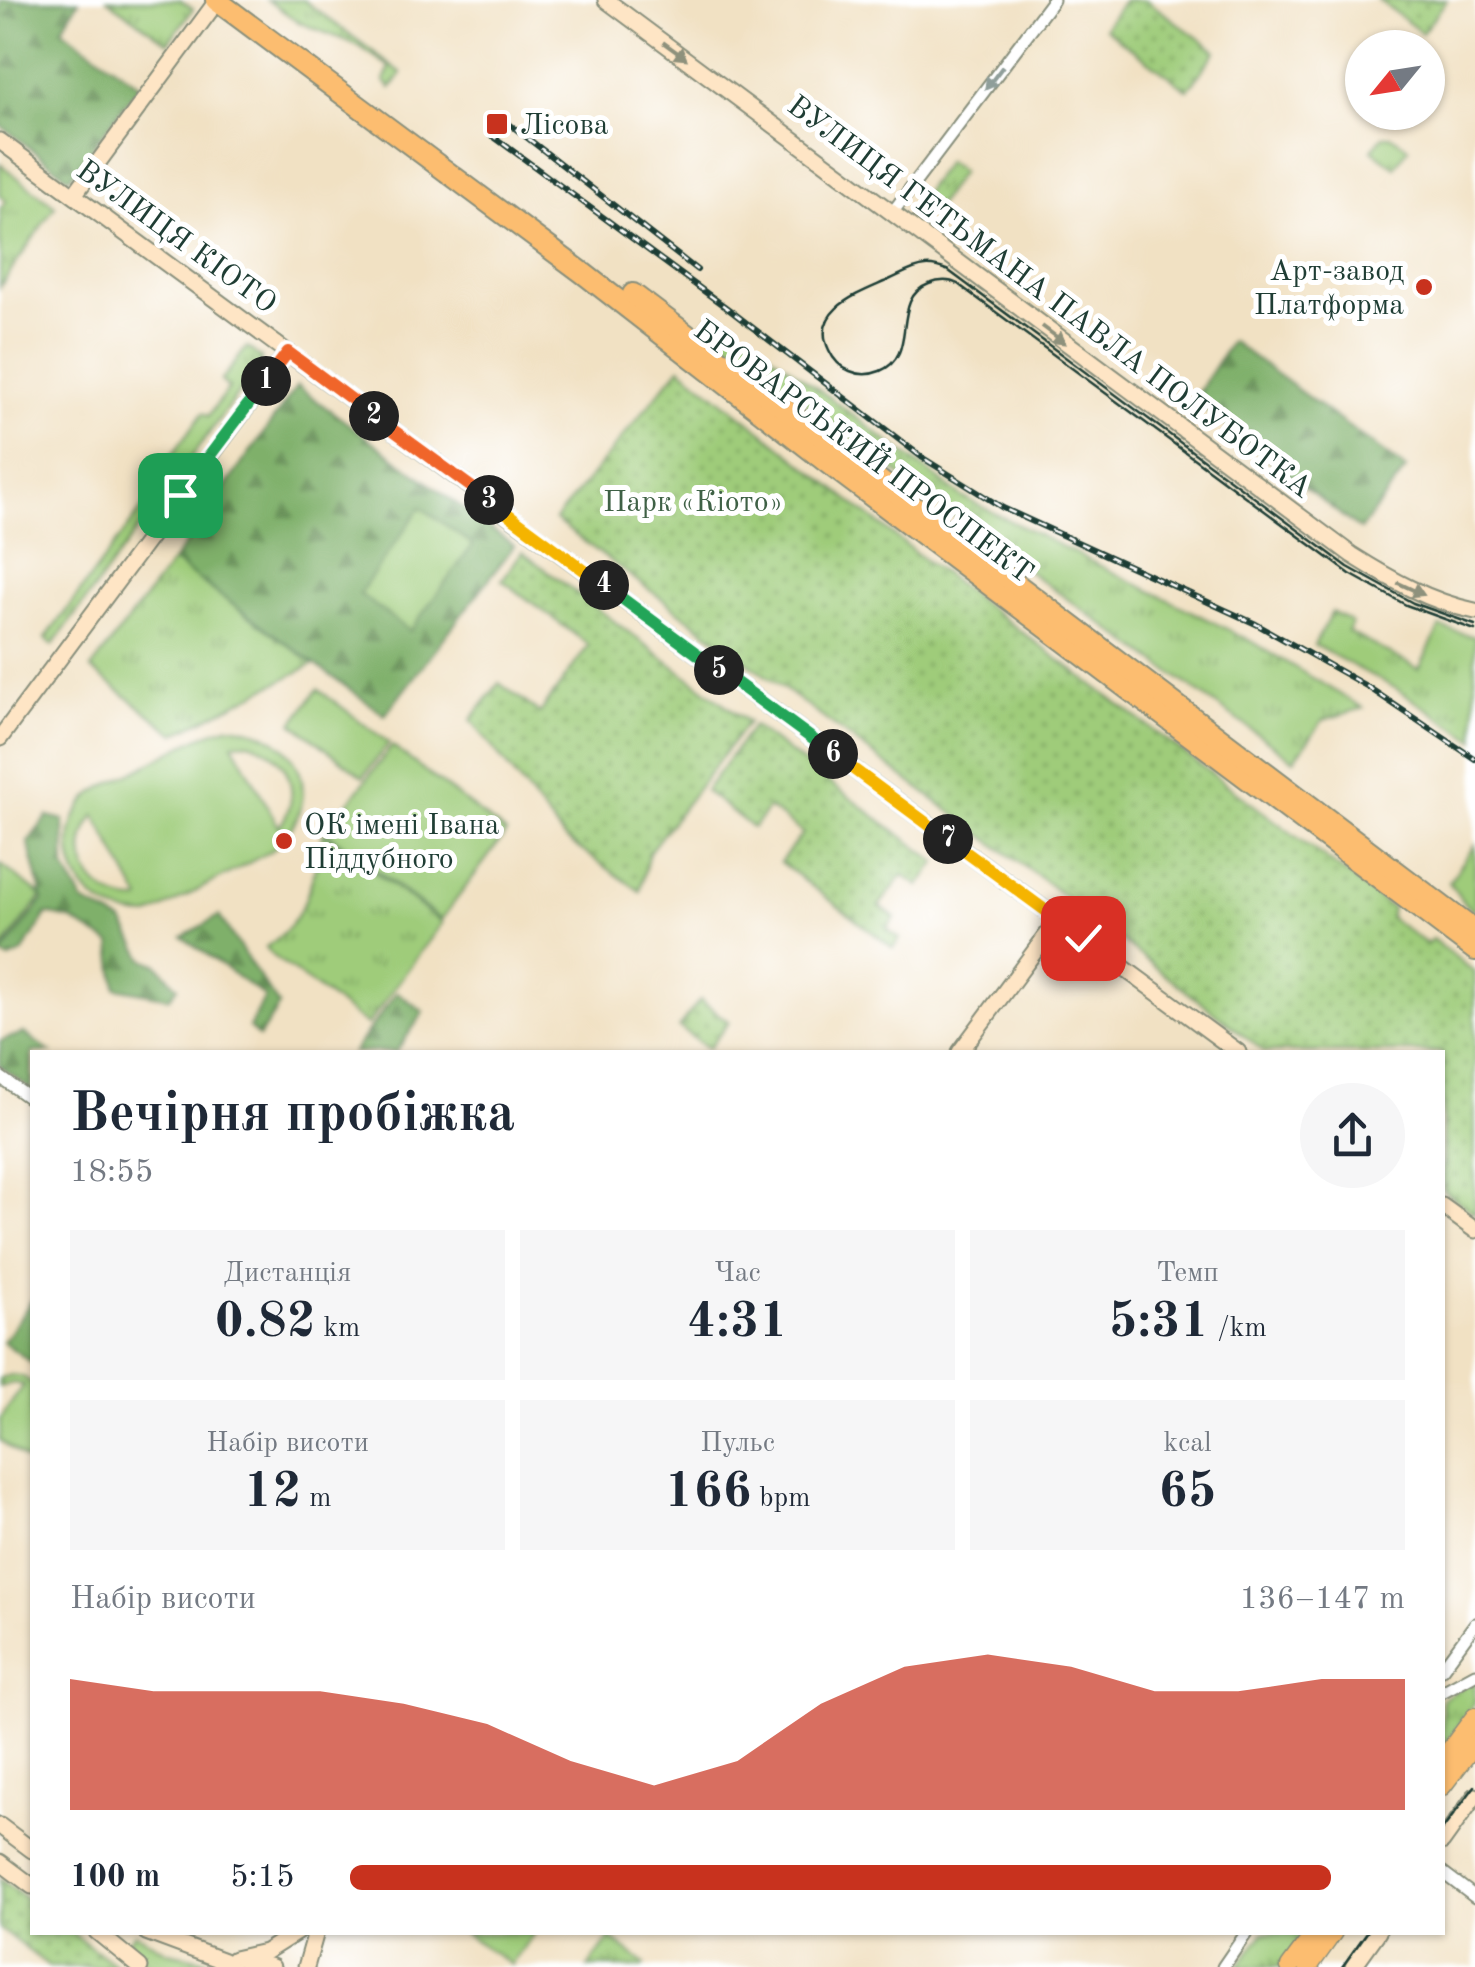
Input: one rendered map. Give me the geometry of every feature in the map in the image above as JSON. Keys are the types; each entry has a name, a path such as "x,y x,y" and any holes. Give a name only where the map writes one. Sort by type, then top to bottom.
{"highway":[{"name":"БРОВАРСЬКИЙ ПРОСПЕКТ","path":"239,0 1475,931"},
{"name":"БРОВАРСЬКИЙ ПРОСПЕКТ","path":"216,1 583,273 829,464 1475,950"}],"main road":[{"path":"1445,1757 1475,1717"},
{"path":"1445,1782 1475,1743"},
{"path":"1290,1967 1314,1935"},
{"path":"1308,1967 1332,1935"}],"street":[{"name":"ВУЛИЦЯ ГЕТЬМАНА ПАВЛА ПОЛУБОТКА","path":"606,0 1352,555 1412,590 1475,611"},
{"path":"892,212 1053,0"},
{"path":"74,195 216,1"},
{"name":"ВУЛИЦЯ КІОТО","path":"0,142 1235,1050"},
{"path":"0,738 288,352"},
{"path":"961,1050 1058,920"},
{"path":"0,1076 30,1098"},
{"path":"1445,1208 1475,1230"},
{"path":"1445,1665 1475,1624"},
{"path":"1445,1690 1475,1674"},
{"path":"1445,1838 1475,1796"},
{"path":"0,1826 30,1848"},
{"path":"0,1862 30,1884"},
{"path":"1445,1874 1475,1897"},
{"path":"100,1935 140,1967"},
{"path":"154,1935 223,1962 247,1959 272,1967"},
{"path":"223,1962 265,1952 293,1935"},
{"path":"306,1967 315,1935"},
{"path":"1223,1967 1245,1935"},
{"path":"1353,1967 1376,1935"}],"green space":[{"path":"0,0 79,0 62,29 140,85 69,178 0,125"},
{"path":"108,0 180,0 193,9 168,43"},
{"path":"267,0 303,0 402,73 391,88 384,81 390,67 357,45 300,23"},
{"path":"1124,0 1146,0 1216,51 1188,90 1104,28"},
{"path":"1378,0 1447,0 1424,30 1418,30"},
{"path":"1383,136 1392,136 1409,148 1395,167 1372,150"},
{"path":"947,161 961,172 934,210 919,199"},
{"path":"0,164 55,206 0,287 0,209 6,201 0,196"},
{"path":"714,311 962,497 1247,639 1363,708 1323,720 1294,760 990,544 704,325"},
{"path":"1231,341 1406,469 1360,530 1193,400"},
{"path":"247,347 261,362 172,484 158,474 203,413 208,416 229,388 221,381"},
{"name":"Парк «Кіото»","path":"680,367 921,557 1392,908 1390,918 1427,944 1432,939 1475,972 1475,1214 1445,1192 1445,1050 1262,1050 1043,880 555,520"},
{"path":"297,386 514,546 385,715 173,561"},
{"path":"159,486 166,491 53,645 45,639"},
{"path":"421,507 473,545 410,631 359,594"},
{"path":"522,552 748,722 649,852 640,891 564,838 471,720 499,683 540,713 589,645 502,580"},
{"path":"173,561 314,664 175,734 91,669"},
{"path":"1332,612 1352,623 1348,632 1419,669 1440,627 1475,637 1475,740 1395,688 1314,645"},
{"path":"318,689 389,743 363,777 293,723"},
{"path":"230,726 256,731 276,741 291,756 300,773 303,792 289,832 271,851 149,916 119,912 98,902 82,886 71,860 71,831 82,805 101,788","holes":["249,742 274,756 288,776 290,801 279,827 233,743","95,815 141,900 140,901 108,893 88,873 83,845"]},
{"path":"753,726 937,862 919,886 903,875 879,906 895,918 887,929 900,939 893,948 780,862 803,833 769,808 753,828 705,791"},
{"path":"392,746 506,833 441,920 326,832"},
{"path":"48,816 64,820 65,868 83,902 123,922 144,959 157,964 178,987 169,998 116,988 111,944 70,919 47,914 22,953 10,959 1,955 43,900 28,842"},
{"path":"323,833 442,923 367,1025 266,947 281,936 300,911"},
{"path":"1475,845 1475,911 1449,882"},
{"path":"0,864 42,896 0,952"},
{"path":"219,916 279,1006 259,1037 249,1028 265,997 183,937"},
{"path":"397,992 424,1012 397,1050 354,1050"},
{"path":"700,1000 729,1022 708,1049 679,1027"},
{"path":"24,1033 47,1050 30,1050 30,1088 0,1066 0,1041"},
{"path":"30,1303 30,1362 3,1342"},
{"path":"11,1375 30,1382 30,1462 0,1440 0,1419 24,1385 0,1387 0,1378"},
{"path":"1475,1681 1475,1703 1445,1744 1445,1697"},
{"path":"0,1879 30,1902 30,1935 75,1935 118,1967 50,1967 0,1929"},
{"path":"138,1935 168,1952 207,1960 197,1967 151,1967 126,1944"},
{"path":"467,1935 533,1935 511,1965"},
{"path":"1262,1935 1305,1935 1281,1967 1238,1967"},
{"path":"610,1938 645,1964 643,1967 588,1967"}],"tram line":[{"path":"1475,625 1413,603 1348,567 949,271 929,266 905,272 839,306 826,325 829,350 837,362 857,373 876,372 892,363 899,353 906,314 917,291 940,281 958,284 1350,574 1406,605 1475,630"},
{"path":"1445,1826 1475,1786"},
{"path":"1342,1967 1365,1935"}],"railway":[{"path":"503,119 697,270"},
{"path":"490,134 923,458 1003,508 1256,624 1368,687 1475,759"}],"place":[{"name":"Лісова","path":"497,124"},
{"name":"Арт-завод Платформа","path":"1424,287"},
{"name":"ОК імені Івана Піддубного","path":"284,841"}],"route":[{"path":"180,495 288,352 1083,938"}]}
